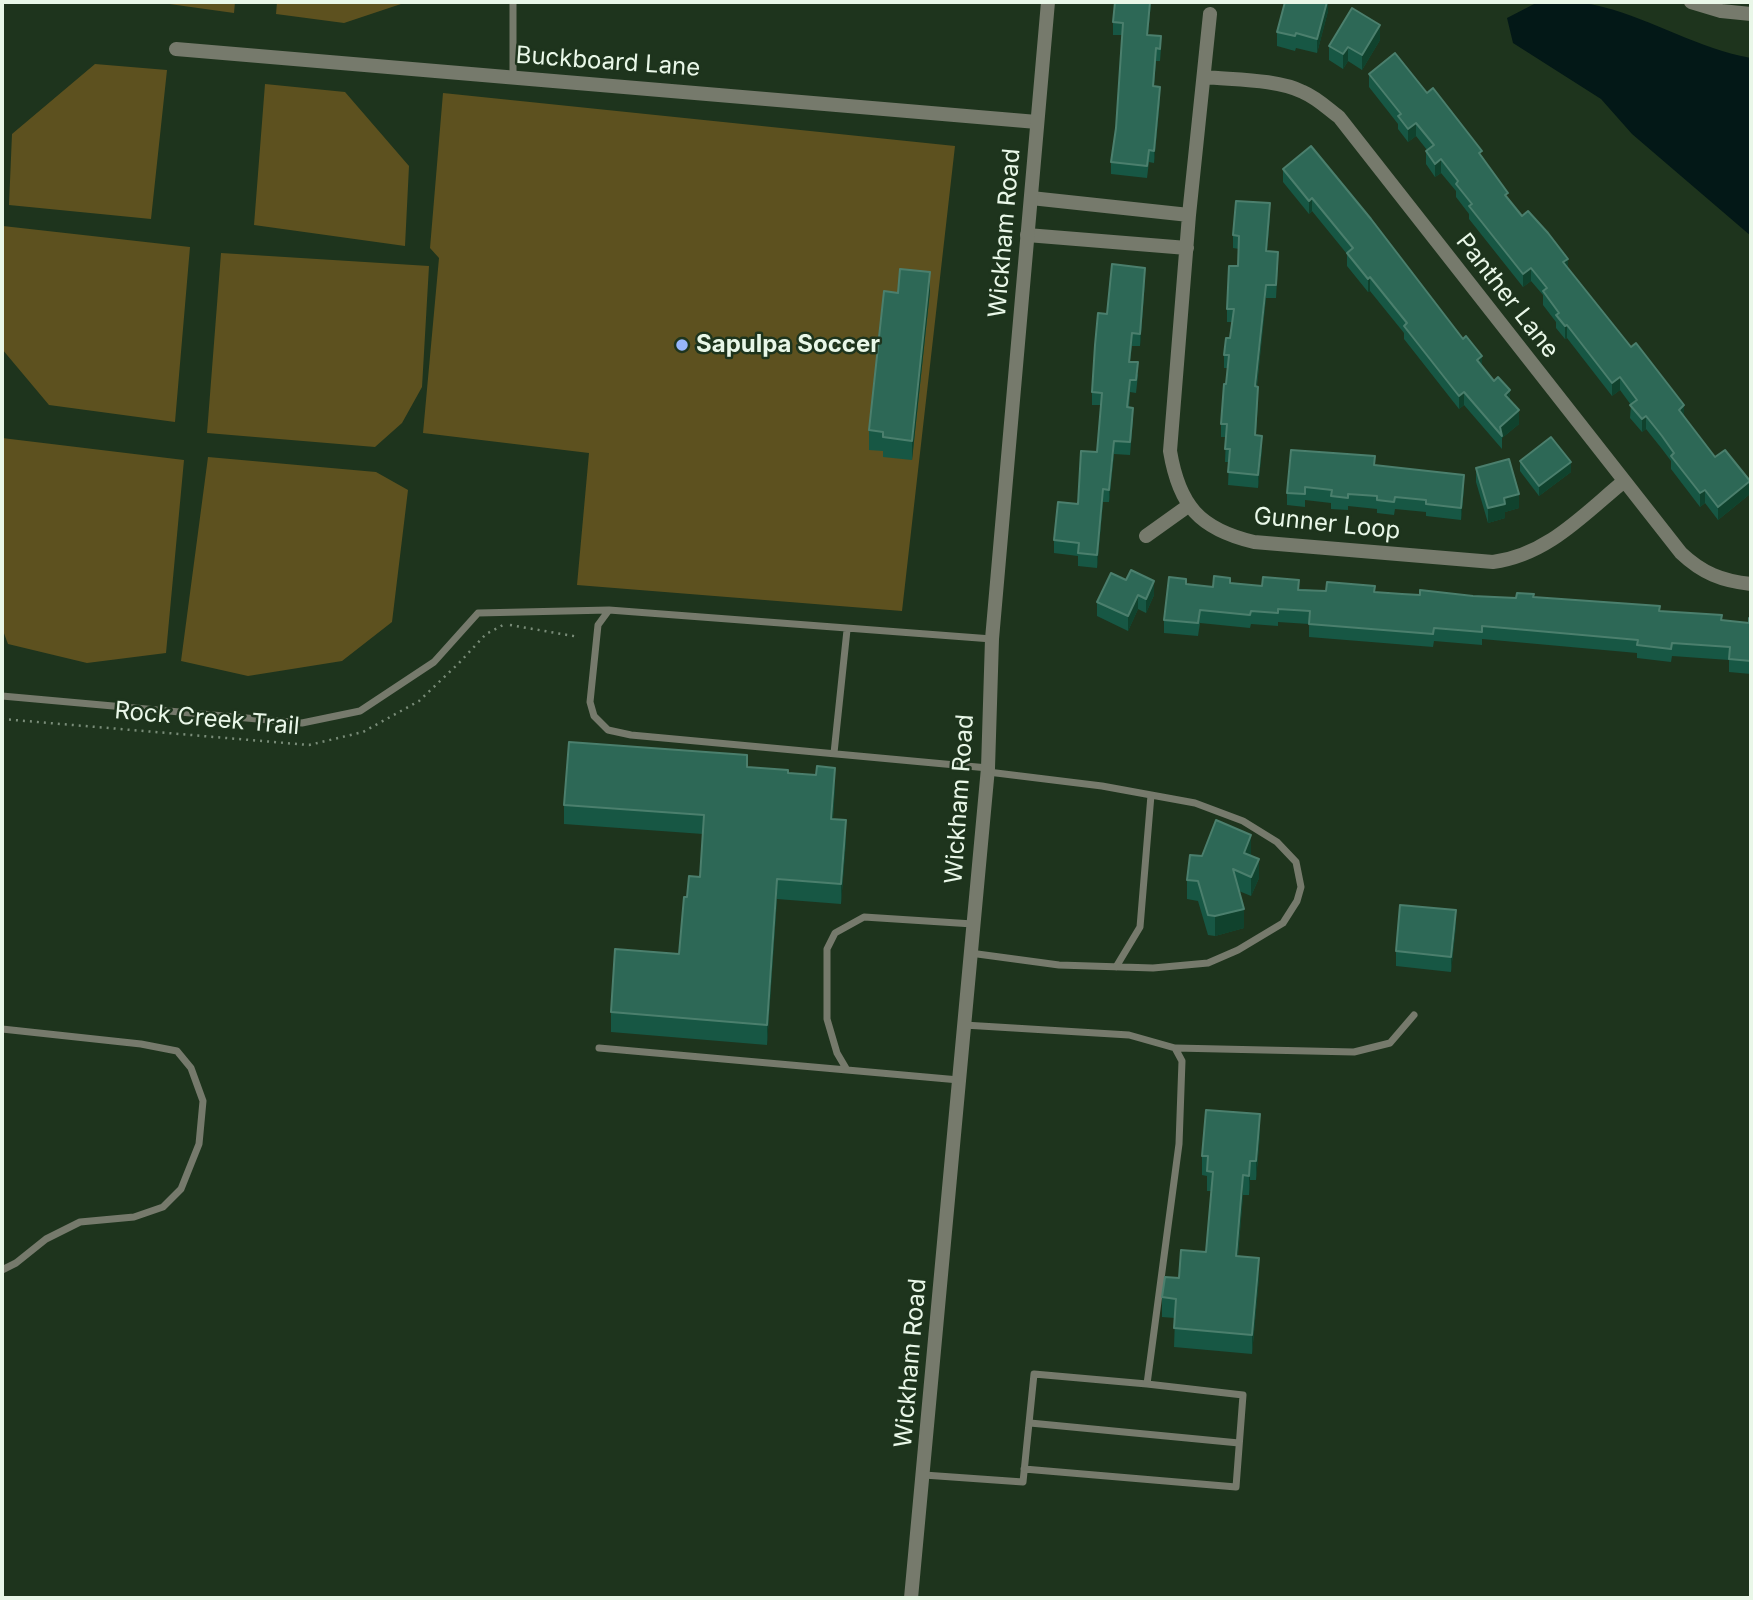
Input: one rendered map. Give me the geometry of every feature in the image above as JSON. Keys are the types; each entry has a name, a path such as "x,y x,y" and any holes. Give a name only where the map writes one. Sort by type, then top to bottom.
{"street":[{"name":"Wickham Road","path":"911,1598 988,770 992,639 1048,2"},
{"path":"1691,2 1721,11 1751,13"},
{"name":"Gunner Loop","path":"1210,14 1189,215 1170,451 1174,475 1188,506 1216,529 1254,542 1493,562 1521,556 1550,542 1623,482"},
{"name":"Buckboard Lane","path":"176,49 1037,122"},
{"name":"Panther Lane","path":"1205,77 1278,84 1301,90 1339,117 1681,553 1693,565 1721,579 1751,584"},
{"path":"1031,198 1189,215"},
{"path":"1027,235 1187,248"},
{"path":"1146,536 1188,506"}],"lane":[{"path":"513,2 513,78"},
{"path":"2,696 302,723 360,711 434,662 478,613 609,610 992,639"},
{"path":"609,610 598,625 590,702 594,716 608,730 631,735 988,770 1102,786 1195,803 1254,828 1277,842 1296,862 1301,887 1297,901 1283,923 1238,950 1208,963 1153,968 1059,965 971,953"},
{"path":"834,754 848,630"},
{"path":"1116,967 1140,927 1151,795"},
{"path":"847,1070 837,1053 827,1019 827,949 835,933 864,917 973,924"},
{"path":"964,1025 1129,1035 1175,1048 1354,1052 1390,1043 1414,1015"},
{"path":"2,1029 141,1044 177,1051 191,1068 203,1101 199,1144 181,1189 163,1207 134,1217 80,1222 46,1239 16,1263 2,1270"},
{"path":"599,1048 958,1080"},
{"path":"1147,1384 1179,1144 1182,1061 1175,1048"},
{"path":"924,1475 1023,1482 1024,1469 1030,1423 1034,1374 1243,1395 1236,1487 1024,1469"},
{"path":"1030,1423 1239,1443"}],"path":[{"name":"Rock Creek Trail","path":"2,719 309,745 363,732 419,701 486,634 504,624 579,637"}],"shaded area":[{"path":"155,2 235,2 234,13"},
{"path":"277,2 407,2 344,23 276,14"},
{"path":"1538,2 1579,3 1603,7 1713,48 1751,58 1751,236 1632,134 1601,99 1513,43 1507,18"},
{"path":"95,64 167,70 151,219 9,205 12,134"},
{"path":"265,84 345,92 409,166 405,246 254,225"},
{"name":"Sapulpa Soccer","path":"443,93 955,146 902,611 577,585 589,453 423,433 439,258 430,248"},
{"path":"3,226 190,247 175,422 49,405 2,349"},
{"path":"221,253 429,266 422,387 402,423 375,447 207,433"},
{"path":"2,438 184,460 166,653 87,663 8,644 2,628"},
{"path":"208,457 376,472 408,490 392,622 342,661 248,676 181,661"}],"building":[{"path":"1115,2 1150,2 1147,35 1161,36 1160,49 1156,48 1153,86 1160,87 1154,151 1149,150 1147,166 1111,162 1123,23 1113,22"},
{"path":"1285,2 1327,2 1317,39 1296,33 1295,36 1277,32"},
{"path":"1352,8 1380,25 1362,55 1348,47 1343,54 1329,46"},
{"path":"1395,53 1427,93 1433,88 1482,151 1479,153 1508,193 1505,195 1522,216 1528,211 1548,233 1568,259 1563,262 1631,347 1636,343 1684,405 1679,410 1715,457 1725,450 1750,481 1718,507 1705,490 1700,493 1671,456 1674,453 1646,416 1642,419 1630,405 1637,400 1620,377 1612,383 1567,325 1556,315 1559,313 1543,291 1547,288 1531,268 1523,274 1469,206 1472,204 1441,159 1435,164 1426,151 1434,145 1416,123 1408,129 1398,116 1401,114 1369,74"},
{"path":"1311,146 1463,339 1466,336 1482,356 1477,360 1494,381 1498,377 1510,390 1505,395 1519,410 1500,427 1502,436 1464,392 1459,396 1404,326 1407,323 1347,253 1353,248 1312,198 1309,201 1283,169"},
{"path":"1236,201 1270,203 1266,251 1278,252 1276,285 1266,285 1255,386 1258,387 1255,435 1262,436 1258,475 1228,472 1230,449 1225,449 1227,424 1221,424 1229,355 1224,355 1226,338 1230,338 1234,309 1227,309 1229,266 1238,266 1239,236 1233,235"},
{"path":"1112,264 1145,268 1140,334 1132,333 1129,362 1138,362 1136,380 1130,380 1127,407 1133,408 1130,442 1114,441 1109,490 1103,489 1097,555 1078,553 1079,543 1054,540 1058,502 1078,504 1081,451 1097,452 1102,393 1092,392 1095,345 1098,313 1107,314"},
{"path":"900,269 930,272 912,441 883,437 883,432 869,430 884,291 898,293"},
{"path":"1551,437 1571,462 1539,486 1520,461"},
{"path":"1291,450 1375,456 1374,465 1464,475 1461,508 1426,504 1426,500 1395,497 1394,502 1377,500 1377,496 1331,496 1332,490 1305,487 1305,494 1287,493"},
{"path":"1509,459 1519,494 1504,498 1505,504 1488,508 1476,468"},
{"path":"1131,570 1154,581 1146,599 1138,595 1128,616 1097,602 1111,573 1126,580"},
{"path":"1214,576 1230,578 1230,583 1262,586 1263,577 1299,580 1298,590 1326,591 1327,582 1375,586 1374,592 1402,594 1420,595 1420,590 1516,598 1517,593 1534,594 1533,597 1660,606 1659,611 1722,615 1721,620 1749,623 1751,618 1751,661 1729,659 1730,647 1672,643 1671,649 1637,645 1638,640 1482,626 1482,632 1434,628 1433,634 1309,624 1310,611 1278,609 1278,613 1251,611 1250,615 1200,610 1198,623 1164,620 1169,577 1186,579 1186,584 1213,587"},
{"path":"569,742 747,755 747,767 788,770 788,773 816,775 817,766 835,768 831,819 846,820 841,884 777,879 767,1025 611,1012 615,949 679,954 684,897 687,897 689,876 700,877 704,815 564,805"},
{"path":"1216,820 1251,835 1244,853 1259,859 1251,877 1233,869 1244,909 1215,916 1208,915 1198,881 1187,880 1190,855 1202,856"},
{"path":"1400,905 1456,910 1451,957 1396,951"},
{"path":"1206,1110 1260,1114 1256,1161 1250,1161 1249,1176 1243,1175 1236,1256 1259,1258 1252,1335 1174,1328 1176,1299 1162,1297 1165,1277 1179,1278 1181,1250 1206,1252 1213,1172 1207,1171 1208,1156 1202,1156"}],"place":[{"name":"Sapulpa Soccer","path":"682,345"}]}
